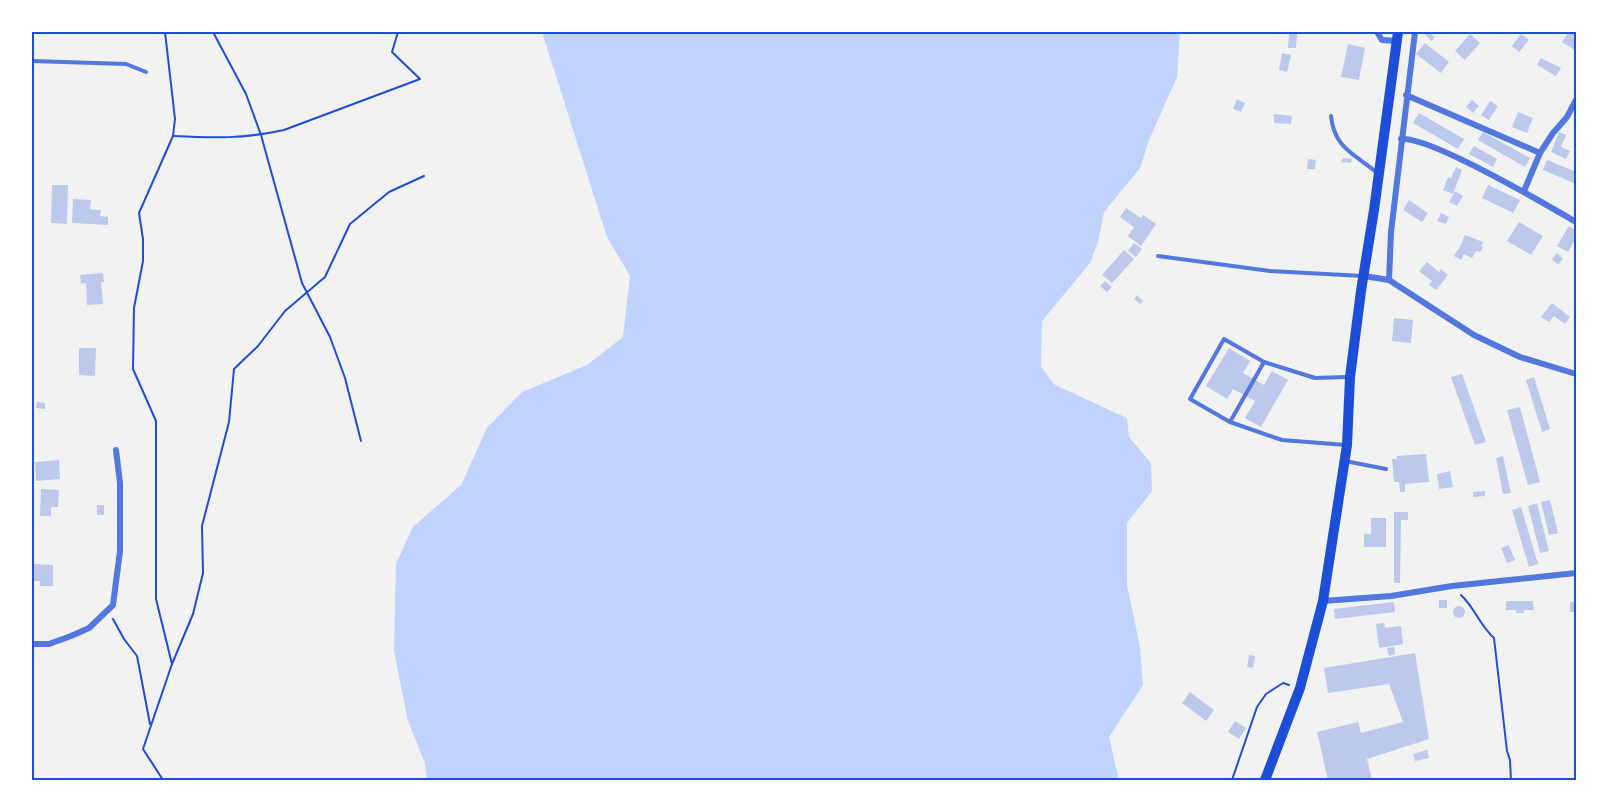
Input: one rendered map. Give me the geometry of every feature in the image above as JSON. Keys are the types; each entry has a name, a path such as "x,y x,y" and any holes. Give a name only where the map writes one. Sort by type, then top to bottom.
{"main road":[{"path":"1264,780 1300,688 1323,601 1347,445 1350,377 1397,36"}],"street":[{"path":"1377,32 1382,40 1397,36"},
{"path":"1389,280 1391,232 1415,32"},
{"path":"1406,95 1540,153"},
{"path":"1524,191 1540,153 1552,133 1567,117 1576,100"},
{"path":"1401,139 1409,138 1418,141 1524,191 1576,222"},
{"path":"1364,276 1389,280 1474,335 1520,357 1576,374"},
{"path":"32,644 49,644 89,628 113,605 120,551 120,483 116,450"},
{"path":"1323,601 1391,596 1452,586 1576,573"}],"lane":[{"path":"32,61 126,64 146,72"},
{"path":"1331,116 1332,130 1344,147 1379,175"},
{"path":"1158,256 1270,271 1364,276"},
{"path":"1347,445 1282,440 1230,422 1190,399 1224,339 1264,362 1315,378 1350,377"},
{"path":"1230,422 1264,362"},
{"path":"1344,461 1386,469"}],"path":[{"path":"165,32 175,119 173,136 139,213 142,261 134,308 133,369 156,421 156,599 172,664"},
{"path":"213,32 246,94 261,135 307,292 330,337 345,378 361,441"},
{"path":"173,136 228,139 284,130 420,79 392,52 398,32"},
{"path":"163,780 143,749 172,664 193,614 203,573 202,526 230,422 234,369 258,346 285,311 325,277 350,224 389,192 424,176"},
{"path":"1452,586 1465,599 1485,631 1494,638 1507,751 1510,760 1510,780"},
{"path":"110,608 113,621 137,656 150,727"},
{"path":"1232,780 1257,707 1266,694 1283,683 1300,688"}],"water":[{"path":"542,32 1180,32 1177,77 1149,140 1140,168 1104,212 1098,242 1090,263 1042,321 1041,367 1055,385 1127,418 1129,437 1151,463 1152,491 1127,523 1127,585 1140,647 1143,685 1109,737 1119,780 427,780 425,763 408,721 394,651 396,564 413,527 461,485 487,428 522,392 587,365 623,337 630,276 607,237"}],"building":[{"path":"1429,32 1435,38 1431,41 1425,34"},
{"path":"1569,32 1576,33 1576,51 1562,42"},
{"path":"1289,34 1297,34 1296,48 1288,48"},
{"path":"1470,34 1480,43 1465,60 1455,51"},
{"path":"1521,34 1529,40 1519,52 1512,46"},
{"path":"1425,43 1449,62 1441,73 1416,54"},
{"path":"1348,44 1365,48 1359,80 1341,77"},
{"path":"1282,53 1291,55 1287,72 1279,70"},
{"path":"1541,58 1561,68 1556,76 1537,65"},
{"path":"1237,99 1245,103 1241,112 1233,109"},
{"path":"1472,100 1479,106 1473,113 1466,107"},
{"path":"1490,101 1498,106 1489,120 1481,115"},
{"path":"1518,112 1533,118 1527,133 1512,127"},
{"path":"1419,113 1464,139 1458,149 1413,123"},
{"path":"1274,114 1292,116 1291,124 1274,123"},
{"path":"1483,132 1530,158 1525,167 1478,140"},
{"path":"1559,132 1566,135 1561,147 1570,151 1566,159 1551,152"},
{"path":"1474,146 1497,159 1493,167 1469,154"},
{"path":"1343,158 1352,159 1351,163 1341,162"},
{"path":"1308,159 1316,160 1315,169 1307,169"},
{"path":"1547,160 1576,172 1576,184 1543,170"},
{"path":"1456,167 1462,170 1453,194 1443,190 1448,177 1451,178"},
{"path":"52,185 68,185 67,224 51,223"},
{"path":"1488,185 1520,200 1513,213 1482,198"},
{"path":"1455,191 1463,196 1457,206 1449,202"},
{"path":"73,199 91,200 90,209 101,210 100,216 108,217 108,225 72,223"},
{"path":"1409,200 1428,213 1422,222 1403,210"},
{"path":"1126,208 1141,218 1143,215 1156,224 1141,246 1128,236 1134,227 1120,217"},
{"path":"1441,213 1449,217 1446,224 1437,221"},
{"path":"1519,222 1543,236 1531,255 1507,241"},
{"path":"1569,226 1576,231 1576,238 1568,252 1557,246"},
{"path":"1465,235 1483,242 1481,246 1483,247 1480,252 1476,251 1472,258 1464,254 1461,260 1454,256"},
{"path":"1134,243 1142,249 1136,257 1128,251"},
{"path":"1124,250 1134,259 1112,283 1102,275"},
{"path":"1557,253 1563,259 1558,265 1552,259"},
{"path":"1427,262 1439,272 1441,269 1448,275 1436,290 1429,285 1432,281 1419,271"},
{"path":"103,273 104,282 101,282 103,304 87,305 86,283 81,284 80,275"},
{"path":"1105,281 1112,287 1107,292 1100,286"},
{"path":"1137,295 1143,301 1140,304 1134,299"},
{"path":"1552,303 1570,317 1565,324 1554,316 1549,322 1541,317"},
{"path":"1394,318 1413,320 1411,343 1392,341"},
{"path":"79,348 96,348 95,376 79,375"},
{"path":"1229,348 1250,361 1243,373 1264,385 1272,371 1288,380 1261,427 1245,418 1255,401 1233,389 1227,399 1206,386"},
{"path":"1462,374 1486,442 1475,445 1451,377"},
{"path":"1534,377 1550,429 1542,432 1526,380"},
{"path":"37,402 45,403 45,409 36,408"},
{"path":"1520,407 1540,482 1528,485 1507,410"},
{"path":"1426,454 1429,482 1405,484 1405,492 1400,492 1399,482 1394,482 1392,459 1397,459 1397,456"},
{"path":"1503,456 1511,493 1503,494 1496,458"},
{"path":"59,460 60,479 36,481 35,462"},
{"path":"1450,471 1453,487 1439,489 1437,474"},
{"path":"41,489 59,490 58,507 51,507 51,516 40,516"},
{"path":"1485,491 1485,496 1473,497 1473,492"},
{"path":"1550,500 1558,533 1549,535 1541,502"},
{"path":"1537,503 1549,551 1540,553 1528,506"},
{"path":"97,505 104,505 104,515 97,515"},
{"path":"1521,507 1538,564 1529,567 1512,510"},
{"path":"1394,512 1408,512 1408,520 1401,520 1400,583 1394,583"},
{"path":"1371,518 1386,518 1386,547 1364,547 1364,534 1371,534"},
{"path":"1509,545 1515,560 1507,563 1501,548"},
{"path":"34,564 53,565 53,586 40,586 40,581 34,581"},
{"path":"1439,600 1447,600 1447,608 1439,608"},
{"path":"1506,601 1533,601 1534,610 1516,613 1516,610 1506,610"},
{"path":"1394,602 1395,612 1335,619 1334,609"},
{"path":"1570,602 1576,602 1576,612 1570,612"},
{"path":"1461,606 1465,612 1461,618 1457,618 1453,610"},
{"path":"1384,623 1385,628 1401,626 1403,644 1379,648 1376,624"},
{"path":"1394,647 1395,654 1389,656 1387,648"},
{"path":"1415,653 1429,739 1367,759 1372,780 1328,780 1317,732 1358,722 1361,733 1403,722 1389,684 1328,693 1324,668"},
{"path":"1249,655 1255,656 1253,668 1247,667"},
{"path":"1190,692 1214,710 1206,721 1182,703"},
{"path":"1235,721 1246,728 1239,739 1228,732"},
{"path":"1427,750 1429,758 1415,761 1413,754"}]}
